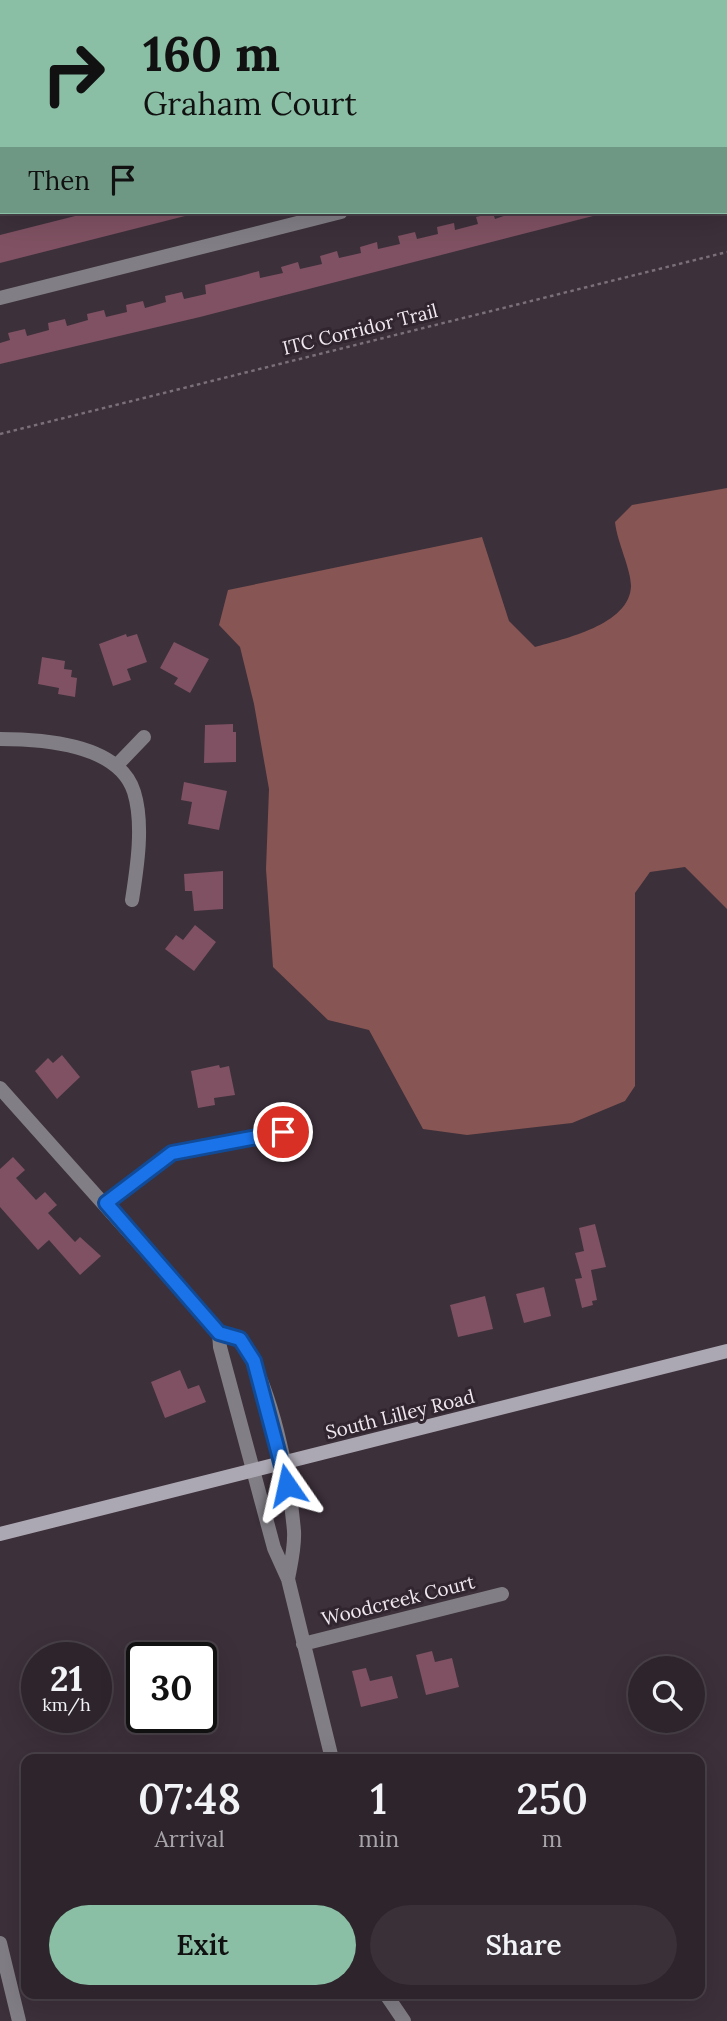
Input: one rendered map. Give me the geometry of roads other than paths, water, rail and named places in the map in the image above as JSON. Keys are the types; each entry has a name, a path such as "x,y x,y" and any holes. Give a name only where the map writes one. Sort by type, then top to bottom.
{"street":[{"path":"0,298 333,214"},
{"path":"117,765 144,737"},
{"path":"0,739 30,739 74,746 117,765 134,791 136,816 132,901"},
{"path":"0,1088 106,1203 219,1333 240,1339 254,1361 283,1462 294,1532 288,1579"},
{"path":"106,1203 172,1153 283,1132"},
{"path":"219,1333 220,1347 274,1548 288,1579 331,1754"},
{"name":"South Lilley Road","path":"0,1534 727,1351"},
{"name":"Woodcreek Court","path":"303,1644 502,1594"},
{"path":"0,1944 19,2021"},
{"path":"389,1999 404,2021"}]}
